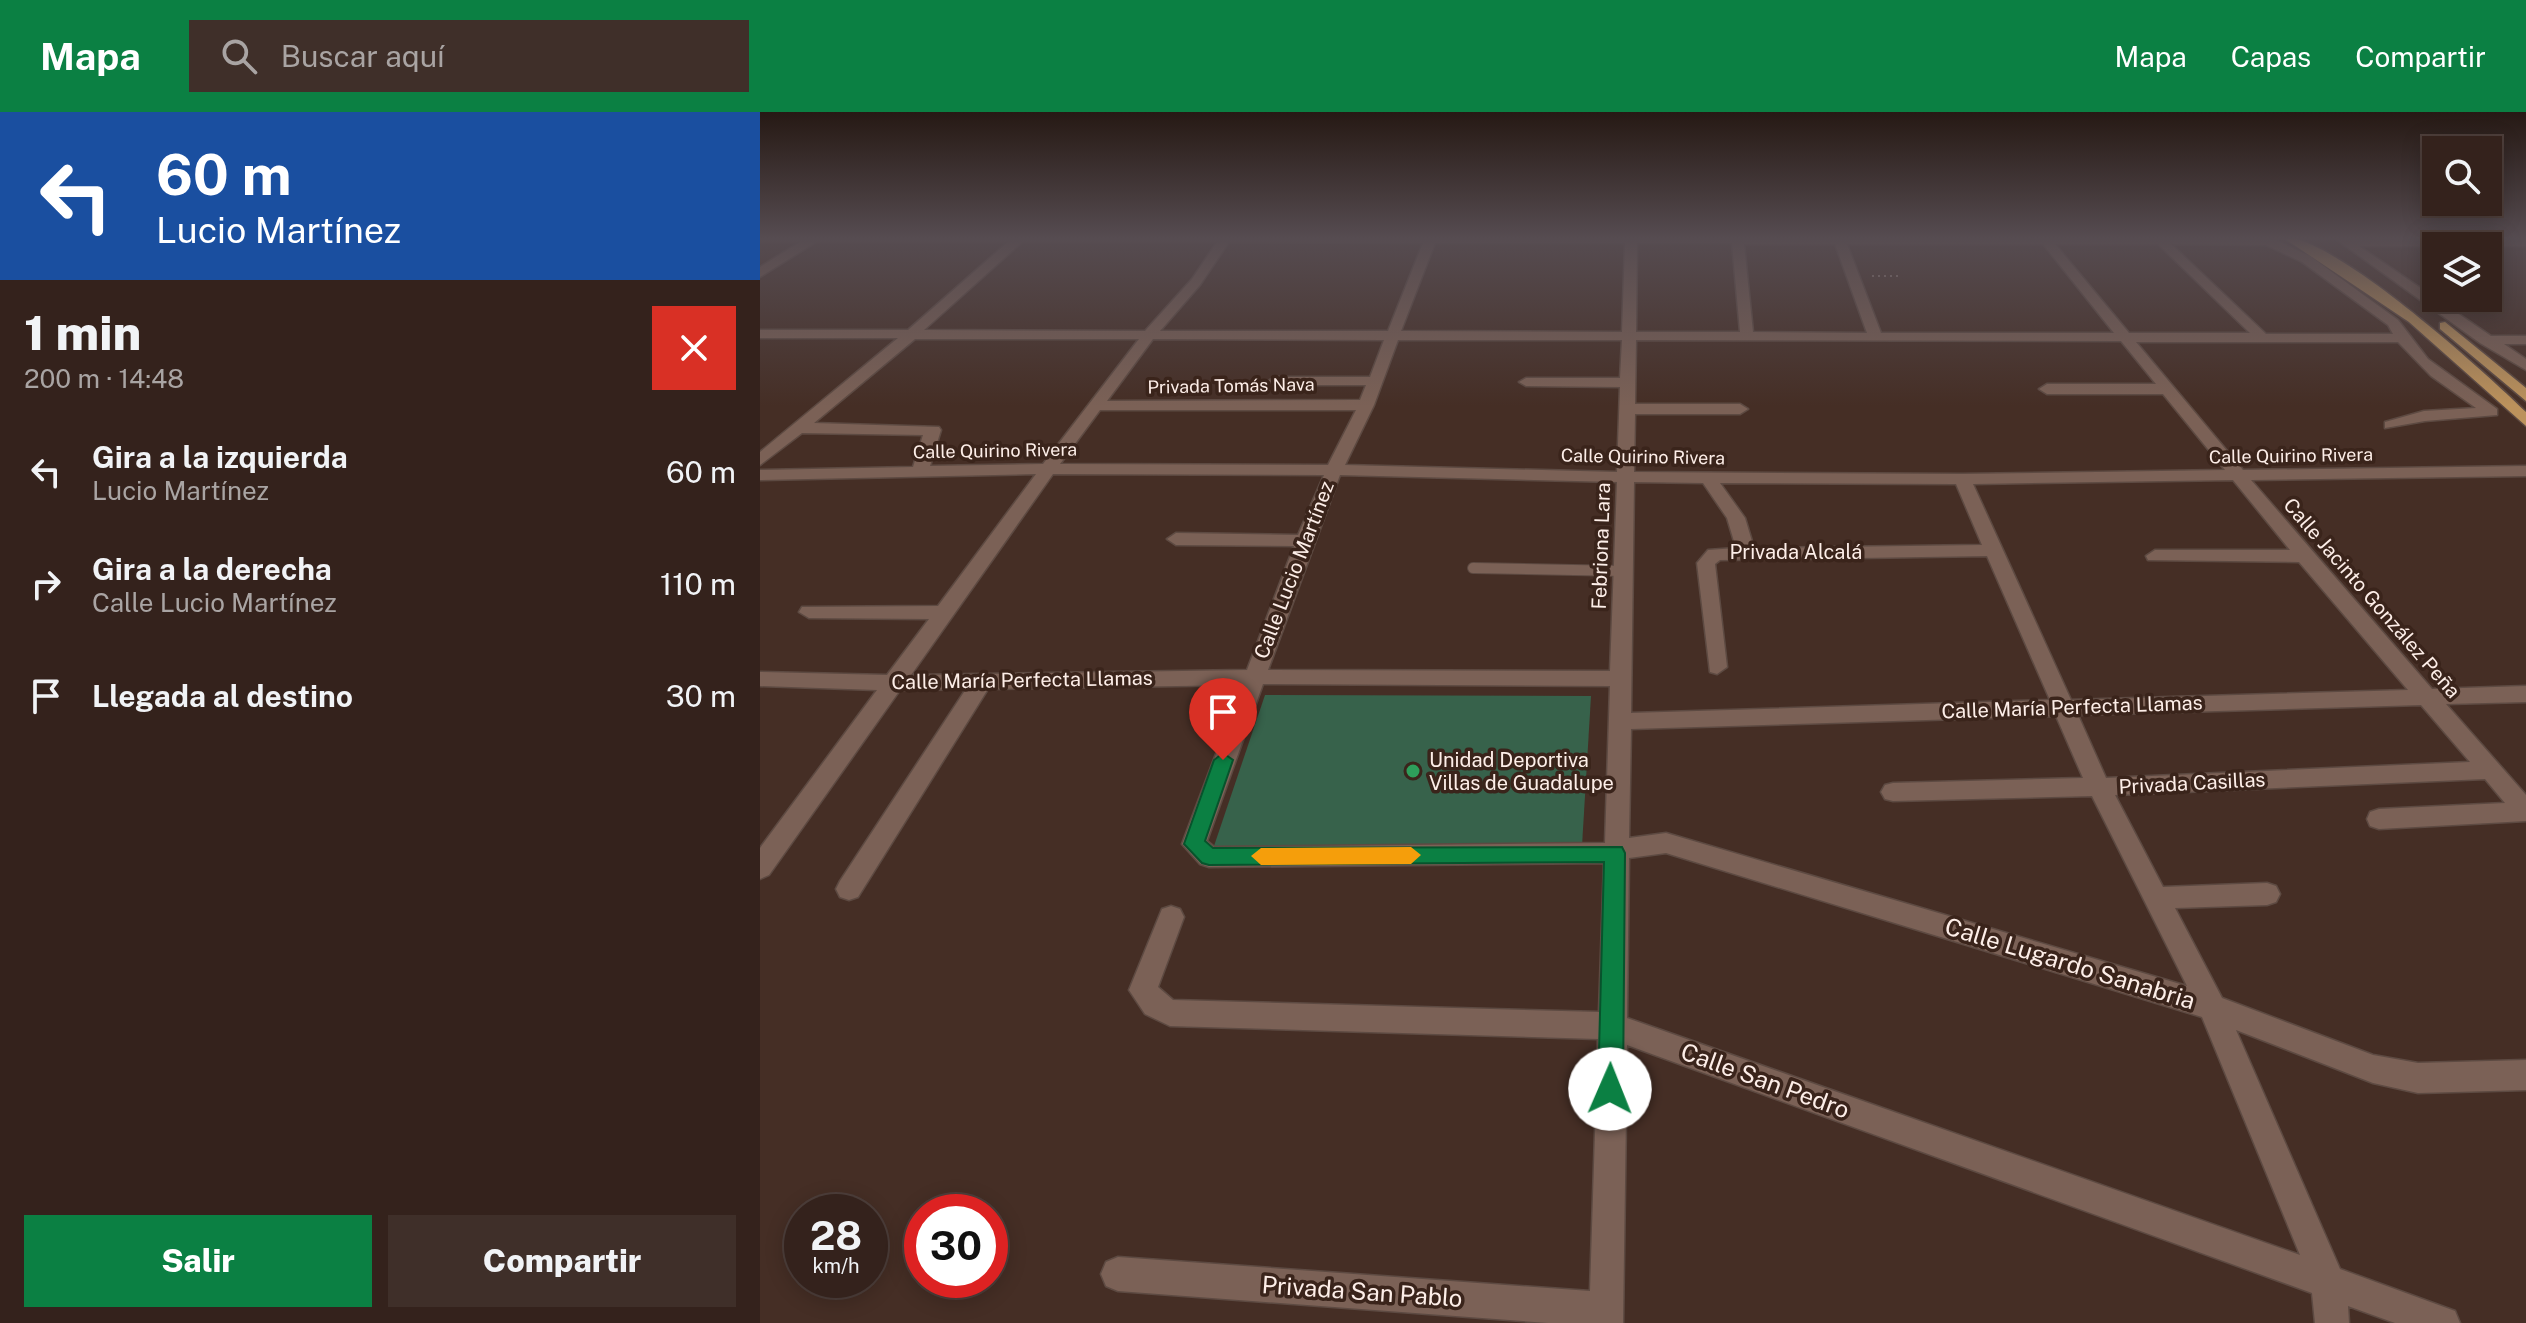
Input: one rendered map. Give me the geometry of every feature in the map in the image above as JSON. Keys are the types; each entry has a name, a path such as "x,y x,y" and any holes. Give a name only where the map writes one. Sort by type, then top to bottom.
{"main road":[{"path":"2377,294 2400,308 2466,364 2526,421"},
{"path":"2400,294 2463,341 2526,396"}],"street":[{"path":"760,460 958,294"},
{"path":"760,868 1048,469 1149,335 1187,294"},
{"name":"Calle Lucio Martínez","path":"1200,852 1194,844 1252,677 1334,470 1366,405 1409,294"},
{"name":"Febriona Lara","path":"1606,1316 1630,294"},
{"path":"1743,294 1747,337"},
{"path":"1860,294 1876,337"},
{"name":"Calle Jacinto González Peña","path":"2090,294 2304,556 2431,698 2526,811"},
{"path":"2216,294 2263,338"},
{"path":"2353,294 2393,323 2399,338 2447,383 2492,412 2424,416 2391,425"},
{"path":"2422,294 2526,366"},
{"path":"760,334 2399,338"},
{"path":"2463,341 2526,340"},
{"path":"1275,381 1376,381"},
{"path":"1526,382 1628,383"},
{"path":"2047,389 2166,389"},
{"name":"Privada Tomás Nava","path":"1096,405 1141,408 1366,405"},
{"path":"1627,409 1740,409"},
{"path":"797,428 933,430 921,461 922,472"},
{"name":"Calle Quirino Rivera","path":"760,475 1048,469 1962,479 2526,471"},
{"path":"1708,478 1736,518 1747,554"},
{"path":"1962,479 2099,787 2212,1007 2328,1281 2332,1323"},
{"path":"1176,539 1305,541"},
{"name":"Privada Alcalá","path":"1717,667 1706,563 1720,552 1994,550"},
{"path":"2155,556 2304,556"},
{"path":"809,612 945,613"},
{"name":"Calle María Perfecta Llamas","path":"760,679 892,683 1252,677 1619,679"},
{"path":"849,889 983,680"},
{"name":"Calle María Perfecta Llamas","path":"1618,721 2526,694"},
{"name":"Privada Casillas","path":"1893,792 2099,787 2492,770"},
{"path":"2379,819 2526,811"},
{"name":"Calle Lugardo Sanabria","path":"1200,852 1209,857 1615,853 1642,844 1666,843 2212,1007 2373,1069 2418,1078 2526,1075"},
{"path":"2156,898 2267,894"},
{"name":"Calle San Pedro","path":"1171,917 1143,990 1155,1005 1170,1013 1612,1026 2443,1323"},
{"name":"Privada San Pablo","path":"1118,1274 1606,1316"}],"lane":[{"path":"1473,568 1623,571"}],"green space":[{"name":"Unidad Deportiva Villas de Guadalupe","path":"1265,695 1591,696 1582,846 1214,846"}],"slow traffic":[{"path":"1261,856 1411,855"}],"place":[{"name":"Unidad Deportiva Villas de Guadalupe","path":"1413,771"}],"route":[{"path":"1223,760 1194,844 1209,857 1615,853 1610,1089"}]}
